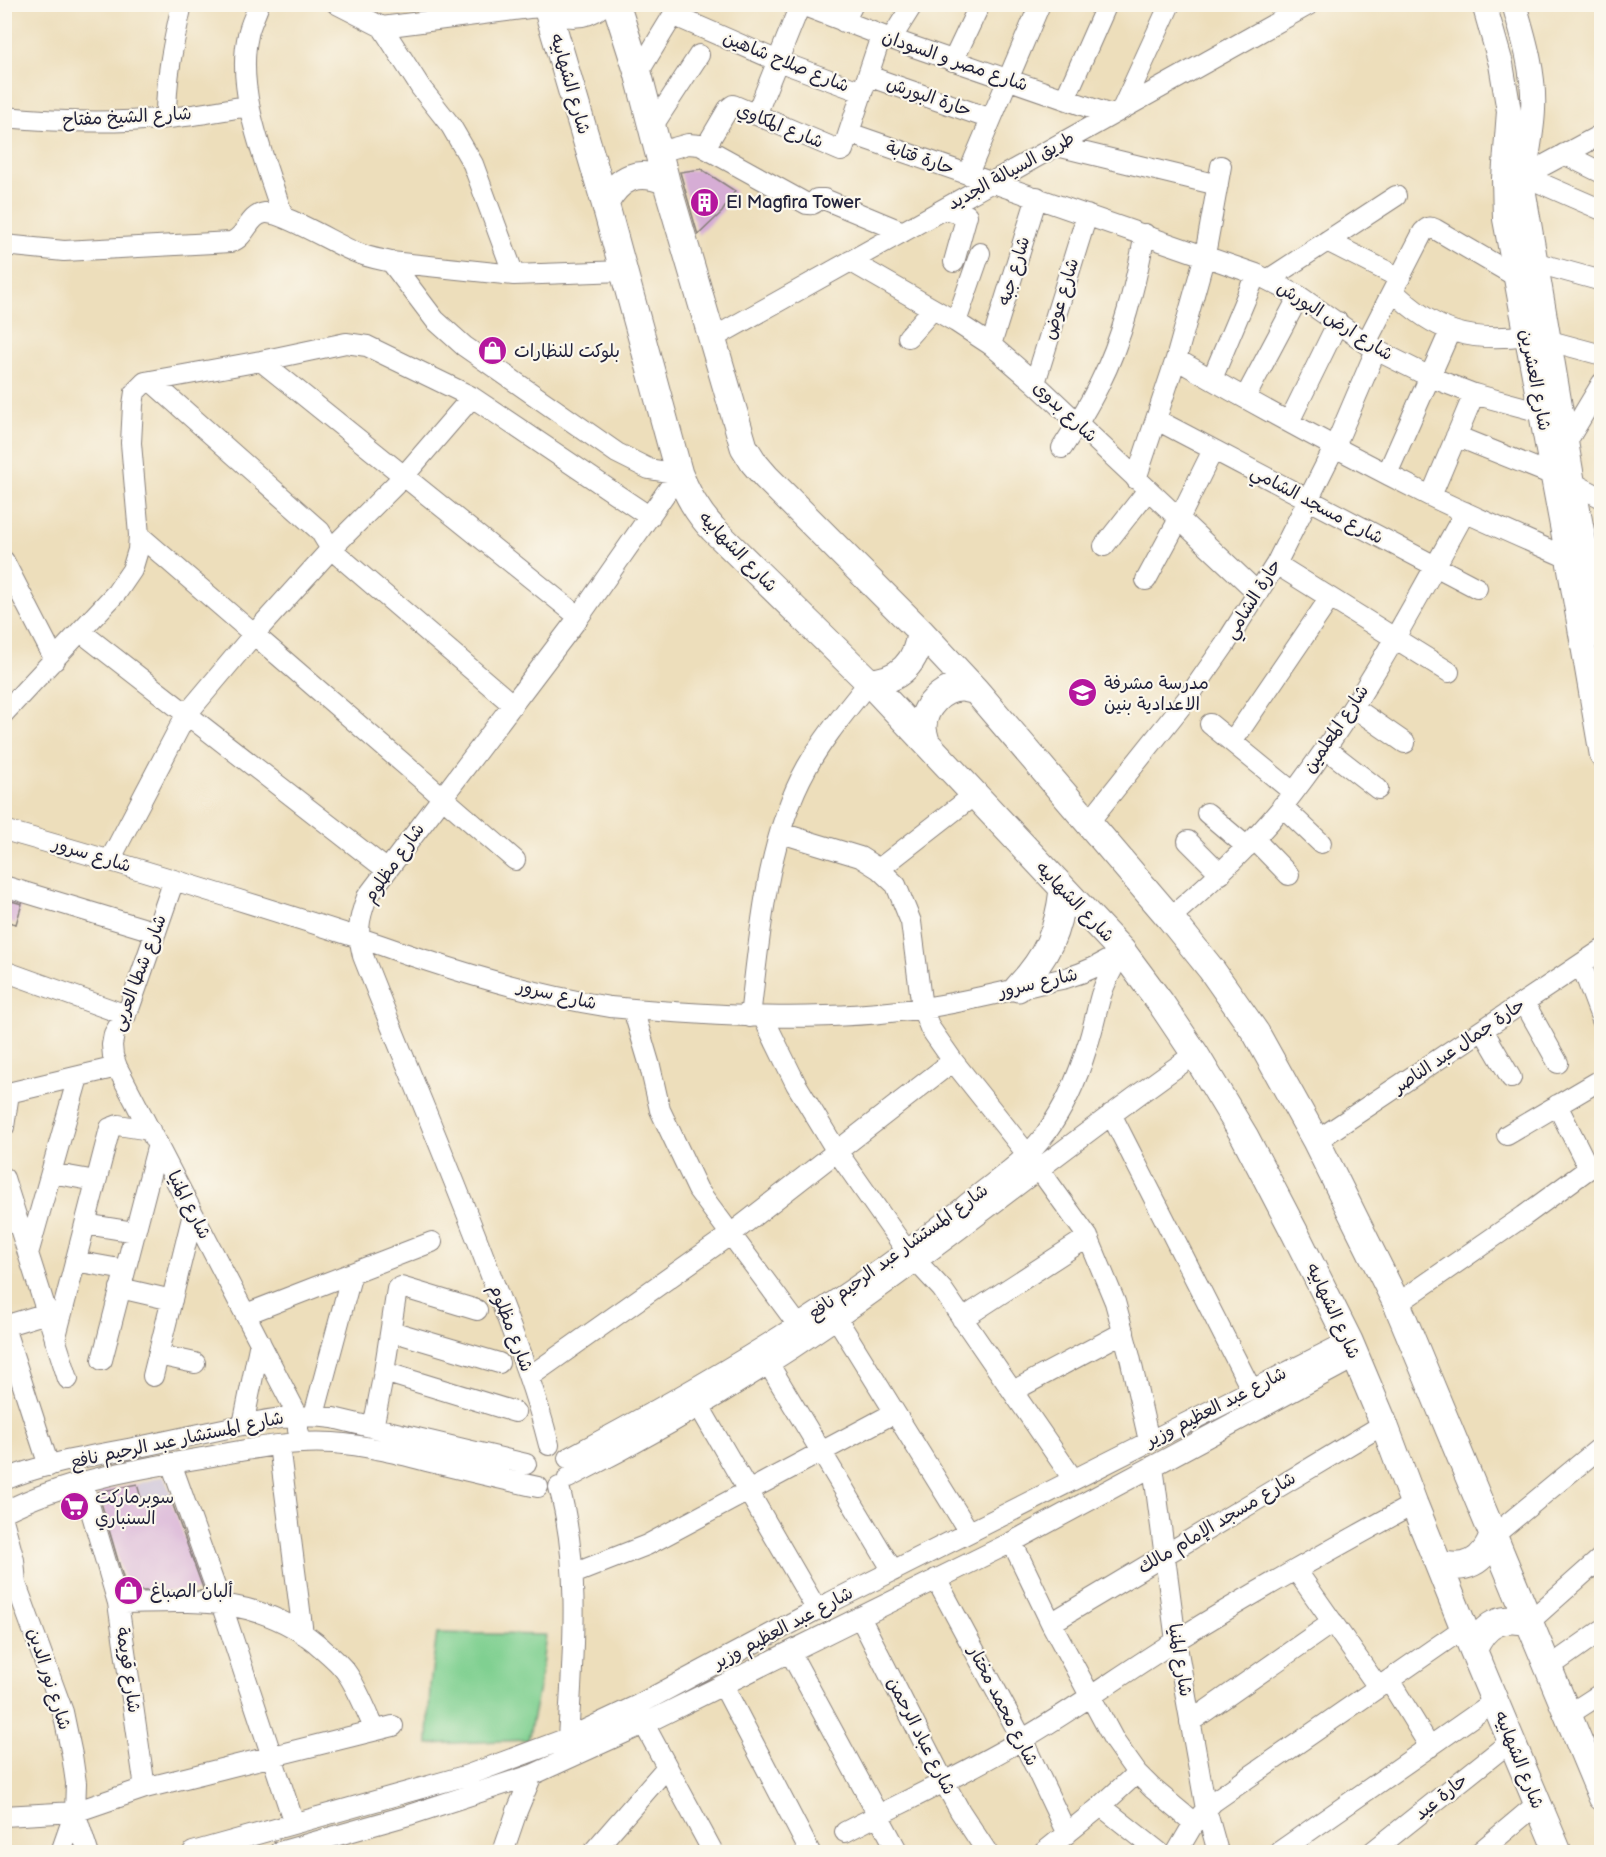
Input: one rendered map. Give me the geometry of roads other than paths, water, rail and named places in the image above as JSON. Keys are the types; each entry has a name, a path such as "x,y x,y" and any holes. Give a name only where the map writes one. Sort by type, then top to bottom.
{"highway":[{"path":"536,6 571,14 583,13 600,4"},
{"path":"616,4 638,73 666,181 744,447 754,463 976,691 1170,918 1256,1033 1316,1141 1397,1304 1568,1715 1594,1755 1602,1797"},
{"name":"شارع الشهابيه","path":"536,6 605,203 680,474 698,513 869,682 1122,951 1195,1054 1245,1137 1296,1233 1352,1349 1558,1852"},
{"path":"605,203 620,182 631,177 655,176 666,181"},
{"path":"869,682 889,679 906,668 917,651 920,632"},
{"path":"926,742 923,727 926,712 934,700 947,692 961,688 976,691"},
{"path":"1018,988 1039,963 1055,933 1063,890"},
{"path":"1438,1563 1449,1567 1461,1567 1472,1563 1489,1547 1493,1536"},
{"path":"1469,1639 1479,1637 1501,1620 1515,1619 1528,1622"}],"main road":[{"name":"شارع العشرين","path":"1484,4 1501,64 1509,111 1503,198 1515,276 1538,338 1546,378 1566,443 1563,479 1568,558 1602,756"},
{"name":"شارع العشرين","path":"1517,13 1529,61 1533,96 1532,130 1523,188 1537,263 1538,338"},
{"path":"1492,32 1517,13"},
{"name":"شارع العشرين","path":"1546,378 1541,411 1563,479 1602,637"}],"street":[{"path":"166,118 169,65 182,4"},
{"path":"260,4 248,34 244,72 248,106 283,218"},
{"path":"337,4 382,27 421,88 451,126 473,164 514,274"},
{"path":"846,142 865,84 886,37 913,4"},
{"path":"953,61 980,4"},
{"path":"968,174 1040,4"},
{"path":"1065,99 1107,4"},
{"path":"1116,112 1170,4"},
{"name":"طريق السيالة الجديد","path":"713,338 1310,4"},
{"path":"756,115 800,5"},
{"name":"شارع مصر و السودان","path":"800,5 849,13 886,37 1065,99 1116,112"},
{"path":"382,27 536,6"},
{"name":"شارع صلاح شاهين","path":"638,73 672,17 675,16 778,61 865,84"},
{"path":"699,55 655,139 700,145 807,204 811,205 818,199 824,199 903,232"},
{"name":"حارة البورش","path":"865,84 991,119"},
{"name":"شارع المكاوي","path":"705,148 730,106 733,105 841,151 846,142"},
{"name":"شارع الشيخ مفتاح","path":"4,117 101,121 166,118 248,106"},
{"path":"1524,176 1602,134"},
{"name":"حارة قتابة","path":"846,142 992,182"},
{"path":"1057,146 1219,175 1205,255 1157,420 1142,484 1104,546"},
{"path":"1564,154 1602,172"},
{"path":"1524,176 1602,210"},
{"name":"شارع ارض البورش","path":"992,182 1205,255 1262,277 1299,296 1371,347 1430,377 1473,394 1541,411"},
{"path":"1212,379 1262,277 1327,241 1396,196"},
{"name":"شارع جبه","path":"991,345 1037,197"},
{"path":"944,209 967,215 954,262"},
{"path":"4,245 64,251 231,242 239,238 257,216 269,213 353,252 391,262 514,274 623,271"},
{"name":"شارع عوض","path":"1035,383 1087,215"},
{"name":"حارة الشامي","path":"1088,823 1186,699 1276,564 1335,446 1396,284 1423,232 1431,227 1515,276"},
{"path":"1062,448 1100,383 1122,329 1136,280 1145,234"},
{"path":"1327,241 1396,284 1410,308 1450,331 1474,337 1538,338 1602,355"},
{"path":"956,322 980,253"},
{"name":"شارع بدوى","path":"850,261 956,322 991,345 1035,383 1258,593"},
{"path":"391,262 435,320 464,346 617,453 649,469 680,474"},
{"path":"1537,263 1602,281"},
{"path":"1245,398 1299,296"},
{"path":"908,337 933,309"},
{"path":"1289,422 1338,322"},
{"path":"1387,474 1450,331"},
{"path":"4,713 117,592 132,570 138,550 139,535 131,443 133,405 135,392 145,382 346,343 359,344 376,350 472,398 650,517"},
{"path":"1176,358 1245,398 1387,474 1568,558"},
{"path":"261,361 579,617"},
{"path":"151,381 320,531 331,549 513,705"},
{"path":"1566,443 1596,406 1602,383"},
{"path":"1431,496 1473,394"},
{"path":"110,860 186,715 254,634 331,549 403,477 472,398"},
{"name":"شارع مسجد الشامي","path":"1157,420 1477,588"},
{"path":"1456,436 1563,479 1602,498"},
{"path":"1146,580 1213,450"},
{"name":"شارع مظلوم","path":"549,1445 530,1377 473,1228 363,956 359,937 360,917 367,897 579,617 680,474"},
{"name":"شارع المعلمين","path":"1170,918 1221,874 1288,799 1353,707 1465,512"},
{"path":"139,535 514,860"},
{"path":"4,561 55,660"},
{"path":"1276,564 1449,672"},
{"path":"1232,742 1330,598"},
{"path":"81,632 387,870"},
{"path":"869,682 831,729 806,768 785,816 766,891 756,1017 837,1150 911,1255 942,1289 1073,1479"},
{"path":"1353,707 1405,743"},
{"path":"1210,724 1232,742 1288,799 1322,843"},
{"path":"1325,748 1378,789"},
{"path":"879,869 974,795"},
{"path":"1207,813 1251,843 1289,875"},
{"name":"شارع سرور","path":"4,830 110,860 495,981 587,1004 633,1009 756,1017 822,1017 922,1008 1086,972 1122,951"},
{"path":"781,833 860,857 879,869 896,885 911,922 922,1008 930,1028 1088,1237 1115,1302 1124,1332 1149,1441"},
{"path":"1188,841 1221,874"},
{"name":"شارع شطا العربى","path":"117,1067 112,1045 114,1034 130,1006 174,880"},
{"path":"4,886 156,932"},
{"name":"حارة جمال عبد الناصر","path":"1316,1141 1602,950"},
{"name":"شارع المستشار عبد الرحيم نافع","path":"1033,1162 1046,1134 1064,1105 1088,1047 1102,994 1122,951"},
{"path":"1581,964 1602,1020"},
{"path":"4,971 126,1015"},
{"path":"1524,1002 1558,1062"},
{"path":"633,1009 660,1110 699,1190 798,1325"},
{"path":"1483,1030 1511,1078"},
{"name":"شارع المستشار عبد الرحيم نافع","path":"563,1482 699,1406 837,1318 911,1255 938,1226 1033,1162 1111,1114 1195,1054"},
{"path":"530,1377 731,1234 953,1061"},
{"path":"4,1127 7,1094 117,1067"},
{"name":"شارع المنيا","path":"117,1067 260,1342 306,1415"},
{"path":"28,1254 78,1077"},
{"path":"1507,1135 1602,1079"},
{"path":"1397,1304 1595,1164 1557,1105"},
{"path":"1111,1114 1251,1389"},
{"path":"55,1340 110,1128 118,1125 154,1137 135,1232 102,1360"},
{"path":"51,1173 96,1181"},
{"path":"6,1187 68,1380"},
{"path":"153,1376 194,1214"},
{"path":"85,1224 135,1232"},
{"path":"962,1319 1088,1237"},
{"path":"246,1314 432,1242"},
{"name":"شارع المستشار عبد الرحيم نافع","path":"568,1458 654,1413 911,1255"},
{"path":"75,1261 172,1300"},
{"path":"302,1443 298,1430 306,1415 352,1273"},
{"path":"373,1428 391,1331 396,1290 399,1287 477,1310"},
{"path":"47,1313 4,1327 49,1466"},
{"path":"837,1318 969,1532"},
{"path":"391,1331 499,1363"},
{"path":"1013,1391 1124,1332"},
{"path":"243,1425 260,1342"},
{"name":"شارع عبد العظيم وزير","path":"193,1852 468,1775 513,1760 558,1741 636,1706 824,1606 1251,1389 1352,1349"},
{"name":"شارع عبد العظيم وزير","path":"279,1852 302,1849 525,1777 644,1724 1012,1542 1153,1466 1352,1349"},
{"path":"158,1354 195,1364"},
{"path":"768,1364 893,1571"},
{"path":"384,1372 515,1412"},
{"name":"شارع عباد الرحمن","path":"699,1406 749,1491 824,1606 838,1610 851,1622 960,1811 987,1852"},
{"path":"573,1574 646,1545 894,1413"},
{"name":"شارع المستشار عبد الرحيم نافع","path":"4,1479 49,1466 267,1419 306,1415 373,1428 526,1464"},
{"path":"267,1419 276,1431 303,1634"},
{"name":"شارع مسجد الإمام مالك","path":"1051,1623 1384,1424"},
{"name":"شارع المستشار عبد الرحيم نافع","path":"4,1512 26,1501 119,1474 277,1445 302,1443 332,1443 366,1447 538,1487"},
{"path":"554,1765 548,1756 558,1741 573,1660 573,1574 563,1482 571,1466 565,1452 558,1447 541,1446 534,1450 526,1464 528,1478 545,1490 563,1482"},
{"path":"1493,1536 1602,1446"},
{"path":"171,1463 221,1603 294,1823"},
{"name":"شارع المنيا","path":"1153,1466 1176,1641 1190,1722 1200,1816 1218,1852"},
{"name":"شارع قويمة","path":"83,1484 118,1603 146,1788"},
{"path":"845,1832 1022,1740 1176,1641 1414,1504"},
{"name":"شارع نور الدين","path":"4,1523 14,1560 10,1578 63,1712 76,1784 75,1812 62,1852"},
{"path":"1012,1542 1051,1623 1115,1742 1137,1773 1152,1788 1200,1816"},
{"path":"1528,1622 1602,1557"},
{"path":"1296,1570 1333,1622 1384,1683 1430,1747"},
{"name":"شارع محمد مختار","path":"936,1579 1022,1740 1059,1845"},
{"path":"869,1583 870,1594 878,1608"},
{"path":"4,1816 75,1812 146,1788 384,1728 346,1672 327,1652 286,1624 261,1613 221,1603 118,1603"},
{"path":"1190,1722 1333,1622"},
{"path":"1548,1668 1602,1630"},
{"path":"1177,1852 1200,1816 1213,1802 1384,1683 1469,1639"},
{"path":"790,1652 898,1852"},
{"path":"723,1685 810,1852"},
{"path":"1568,1715 1602,1693"},
{"path":"1279,1852 1495,1701"},
{"path":"644,1724 708,1850"},
{"name":"حارة عيد","path":"1372,1852 1511,1741"},
{"path":"502,1851 517,1811 525,1777 513,1760"},
{"path":"593,1852 667,1767"},
{"path":"1059,1845 1137,1773"},
{"path":"1480,1852 1537,1804"},
{"path":"1101,1806 1159,1852"},
{"name":"شارع نور الدين","path":"75,1812 88,1852"}],"place":[{"name":"El Magfira Tower","path":"705,202"},
{"name":"بلوكت للنظارات","path":"493,351"},
{"name":"مدرسة مشرفة الاعدادية بنين","path":"1083,693"},
{"name":"سوبرماركت السنباري","path":"74,1507"},
{"name":"ألبان الصباغ","path":"129,1591"}]}
